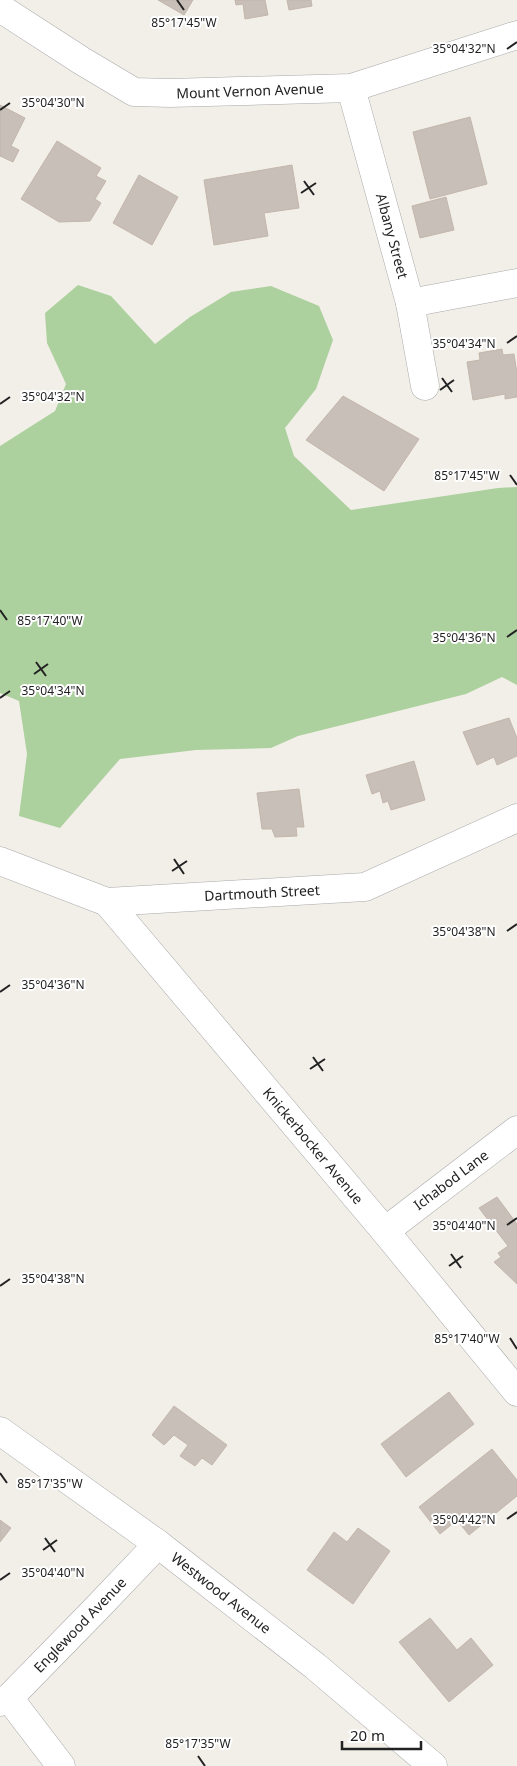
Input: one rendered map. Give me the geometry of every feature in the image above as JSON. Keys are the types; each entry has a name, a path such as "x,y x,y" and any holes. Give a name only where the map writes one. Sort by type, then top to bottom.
{"street":[{"name":"Mount Vernon Avenue","path":"0,8 82,62 134,92 170,94 351,88 517,35"},
{"name":"Albany Street","path":"351,88 410,303 425,386"},
{"path":"410,303 517,284"},
{"name":"Dartmouth Street","path":"0,861 107,902 365,888 517,818"},
{"name":"Knickerbocker Avenue","path":"107,902 385,1231 517,1392"},
{"name":"Ichabod Lane","path":"385,1231 517,1130"},
{"name":"Westwood Avenue","path":"0,1431 158,1544 315,1666 433,1766"},
{"name":"Englewood Avenue","path":"4,1700 96,1610 158,1544"},
{"path":"4,1700 61,1766"}],"green space":[{"path":"78,285 111,296 155,344 190,317 231,292 271,286 319,306 333,340 316,389 285,428 294,456 351,510 498,488 517,487 517,685 502,677 466,694 298,736 271,748 196,750 120,759 60,828 19,816 27,754 19,701 0,693 0,446 55,411 66,384 47,343 45,313"}],"building":[{"path":"158,0 193,0 184,15"},
{"path":"235,0 265,0 268,15 245,19 243,4 236,5"},
{"path":"287,0 311,0 312,6 289,10"},
{"path":"0,105 25,118 11,146 19,150 13,162 0,156"},
{"path":"470,117 487,184 430,199 413,132"},
{"path":"57,141 101,168 96,176 106,181 95,199 101,203 90,221 59,222 21,199"},
{"path":"292,165 299,208 264,213 268,236 214,245 204,180"},
{"path":"139,175 178,197 152,245 113,223"},
{"path":"446,197 454,230 420,238 412,206"},
{"path":"502,349 503,355 514,354 517,373 517,397 505,399 505,394 473,400 467,362 480,360 479,353"},
{"path":"343,396 419,439 384,491 306,440"},
{"path":"509,718 517,738 517,756 497,765 494,757 477,765 463,732"},
{"path":"414,761 425,800 391,810 388,801 383,803 380,791 372,794 366,775"},
{"path":"299,789 304,827 296,827 297,836 275,837 272,829 262,829 257,793"},
{"path":"497,1197 517,1224 517,1284 494,1262 501,1257 498,1253 508,1246 479,1208"},
{"path":"449,1392 474,1424 406,1477 381,1444"},
{"path":"174,1406 227,1445 212,1465 202,1458 195,1466 180,1456 188,1445 174,1435 164,1445 152,1435"},
{"path":"492,1449 517,1480 517,1496 469,1535 457,1520 440,1534 419,1507"},
{"path":"0,1520 11,1528 0,1542"},
{"path":"358,1528 390,1551 353,1604 307,1570 334,1532 347,1542"},
{"path":"430,1618 457,1650 471,1638 493,1665 449,1702 399,1642"}]}
